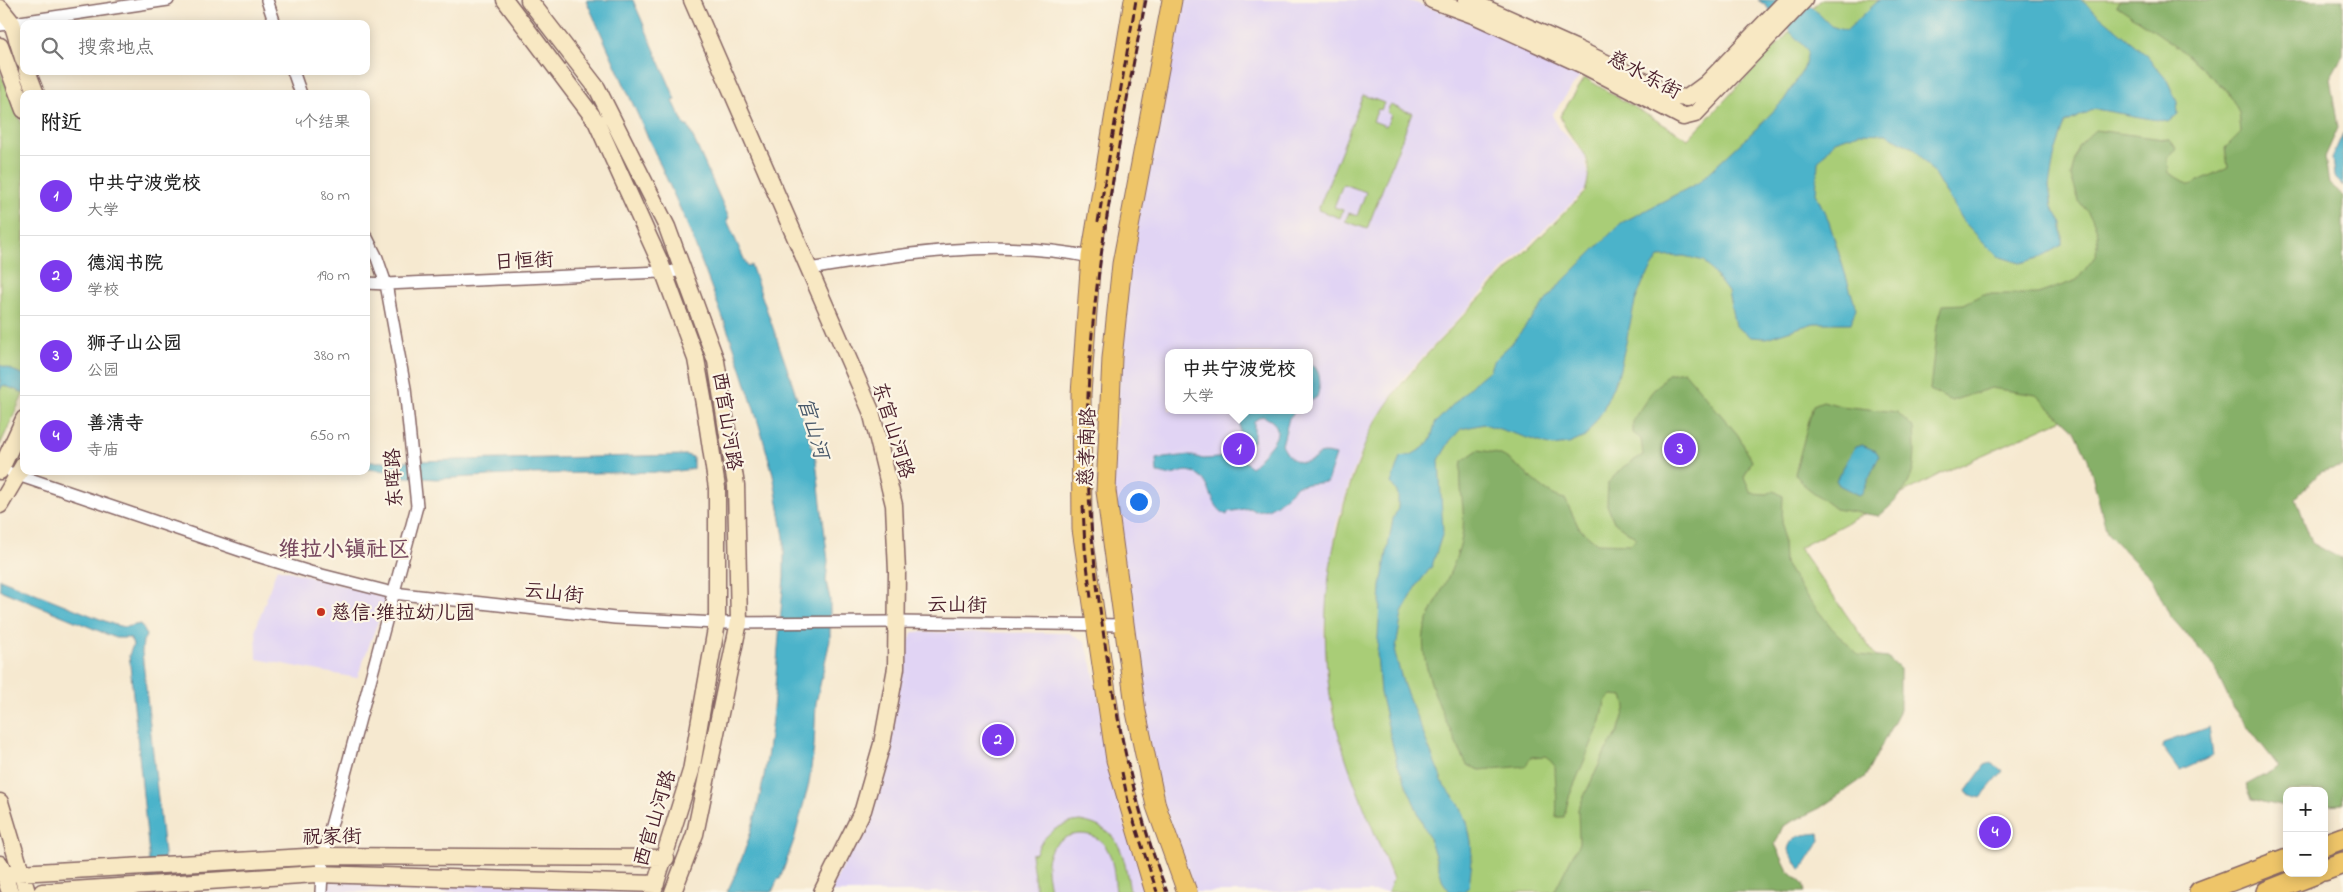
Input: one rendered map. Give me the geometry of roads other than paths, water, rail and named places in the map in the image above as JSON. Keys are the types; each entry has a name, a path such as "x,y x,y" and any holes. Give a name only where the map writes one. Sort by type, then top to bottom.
{"highway":[{"path":"2328,844 2343,838"},
{"path":"2200,892 2283,861"},
{"path":"2328,869 2343,863"},
{"path":"2266,892 2305,877"}],"main road":[{"name":"慈孝南路","path":"1134,0 1091,257 1081,394 1082,529 1116,760 1155,892"},
{"name":"慈孝南路","path":"1172,0 1122,264 1112,358 1106,491 1136,712 1156,806 1187,892"}],"street":[{"path":"33,20 168,0"},
{"path":"267,0 274,20"},
{"name":"西官山河路","path":"505,0 596,121 663,272 696,359 706,415 716,488 717,623 692,771 655,888"},
{"name":"西官山河路","path":"529,0 598,88 668,227 716,361 736,485 739,622 695,834 673,892"},
{"name":"东官山河路","path":"692,0 871,411 894,505 896,668 882,744 863,810 822,892"},
{"name":"慈水东街","path":"1432,0 1476,5 1578,49 1677,97 1687,98 1706,84 1787,0"},
{"name":"慈水东街","path":"1476,5 1583,65 1683,117 1695,114 1804,0"},
{"path":"0,8 20,53"},
{"path":"6,24 20,22"},
{"path":"0,46 20,99"},
{"path":"29,75 34,90"},
{"path":"294,75 300,90"},
{"name":"东晖路","path":"321,892 323,856 417,506 405,388 386,284 370,244"},
{"path":"809,268 932,252 1014,248 1062,251 1091,257"},
{"name":"日恒街","path":"370,283 683,271"},
{"path":"1,470 20,428"},
{"name":"云山街","path":"1,470 20,470"},
{"path":"0,505 20,472"},
{"name":"云山街","path":"35,475 251,554 310,572 393,592 615,618 717,623 896,622 1123,625"},
{"path":"0,802 27,892"},
{"name":"祝家街","path":"1,870 20,872 323,856 666,858"},
{"path":"1,870 10,892"},
{"name":"祝家街","path":"42,892 322,874 655,888"}],"water":[{"path":"586,0 633,0 676,100 673,101 685,126 688,126 729,218 727,220 747,266 751,265 792,382 816,461 828,561 826,581 830,599 830,640 816,703 814,747 809,783 794,840 780,879 778,879 772,892 727,892 743,855 755,817 764,778 770,738 784,578 784,537 773,474 734,347 687,224"},
{"path":"1758,0 1805,0 1831,26 1846,31 1879,0 2081,0 2143,52 2167,80 2177,102 2178,114 2168,122 2095,109 2065,123 2055,152 2049,186 2052,207 2062,223 2062,245 2039,258 2020,263 1997,256 1962,220 1935,175 1915,149 1886,134 1859,133 1835,141 1818,162 1816,194 1829,222 1856,308 1851,323 1814,323 1766,338 1751,337 1735,326 1728,292 1704,261 1684,256 1659,257 1643,282 1635,302 1619,373 1602,412 1585,437 1569,444 1552,446 1484,424 1461,429 1450,441 1439,460 1443,532 1432,566 1418,584 1402,613 1395,654 1404,686 1444,785 1459,804 1467,822 1472,860 1469,887 1463,892 1450,892 1443,882 1431,843 1397,763 1380,693 1377,654 1381,586 1393,519 1398,508 1398,494 1391,483 1400,457 1411,455 1423,448 1431,439 1435,423 1474,383 1490,370 1493,361 1511,344 1557,287 1621,223 1698,183 1784,100 1804,68 1808,51"},
{"path":"2343,133 2343,186 2334,177 2332,158"},
{"path":"0,365 20,373 20,391 3,385 0,390"},
{"path":"1313,365 1318,373 1320,382 1317,397 1313,400"},
{"path":"1237,414 1293,414 1289,418 1282,445 1291,458 1299,462 1314,459 1322,453 1336,455 1327,482 1298,485 1277,504 1268,509 1255,511 1249,508 1228,512 1227,515 1216,506 1204,480 1199,475 1189,471 1169,475 1157,473 1156,459 1189,455 1203,459 1218,458 1235,449 1240,438 1240,421","holes":["1262,416 1275,425 1277,435 1271,445 1251,467 1244,461 1244,451 1254,440 1254,421"]},
{"path":"1862,445 1876,451 1879,456 1862,493 1858,495 1839,485 1836,480 1855,447"},
{"path":"686,455 693,457 693,469 670,472 526,474 436,479 391,476 386,471 370,469 370,462"},
{"path":"0,579 115,625 125,627 140,624 144,629 146,636 143,641 142,652 164,853 166,892 147,892 149,855 129,655 133,645 130,638 116,638 0,590"},
{"path":"2209,727 2213,756 2180,771 2162,747 2163,743"},
{"path":"1991,763 2003,771 1980,798 1968,794 1966,791 1985,765"},
{"path":"1819,833 1820,841 1803,868 1800,869 1788,850 1792,841 1799,836"}],"railway":[{"path":"1098,222 1136,0"},
{"path":"1146,0 1134,59 1098,276 1090,366 1087,449 1094,556 1111,681 1134,788 1167,892"},
{"path":"1083,506 1085,548 1091,598"},
{"path":"1122,772 1129,806 1157,892"}],"place":[{"name":"中共宁波党校","path":"1239,449"},
{"name":"狮子山公园","path":"1680,449"},
{"name":"慈信·维拉幼儿园","path":"321,612"},
{"name":"德润书院","path":"998,740"},
{"name":"善清寺","path":"1995,832"}],"district":[{"name":"维拉小镇社区","path":"344,548"}],"water label":[{"name":"官山河","path":"814,428"}]}
